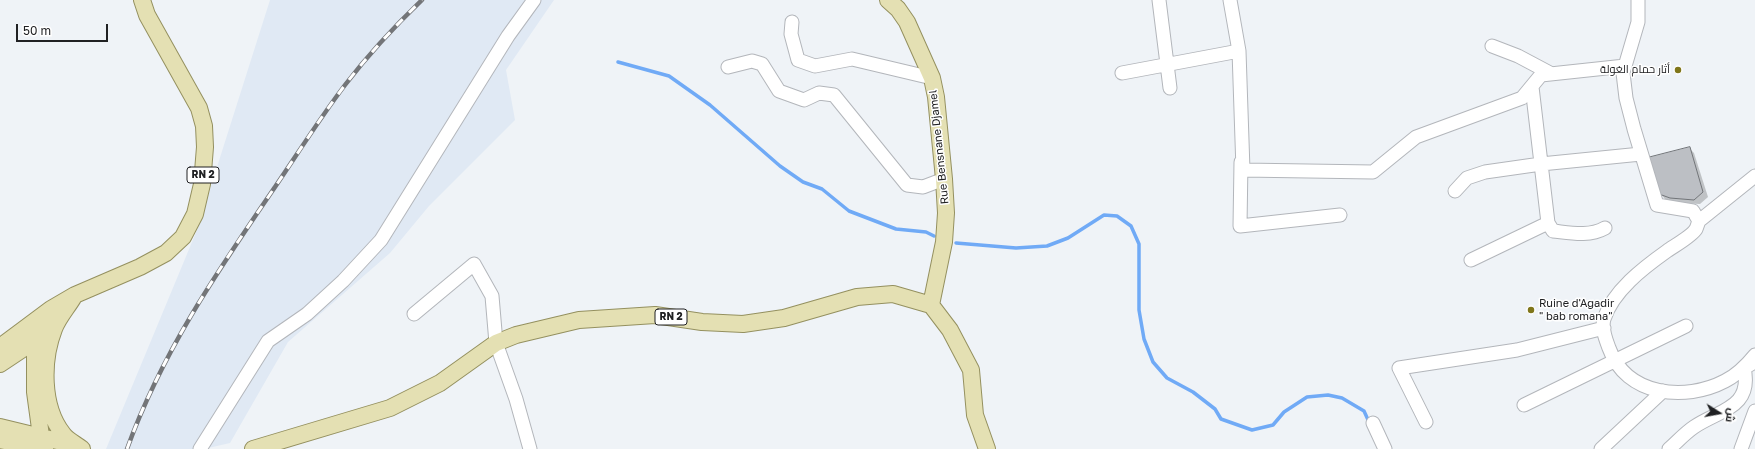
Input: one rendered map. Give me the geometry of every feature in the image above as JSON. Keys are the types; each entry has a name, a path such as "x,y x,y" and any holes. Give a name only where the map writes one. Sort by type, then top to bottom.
{"main road":[{"name":"RN 2","path":"51,309 75,295 140,267 166,253 184,237 195,214 200,192 205,147 204,126 199,108 147,15 142,0"},
{"name":"Rue Bensnane Djamel","path":"888,0 898,9 907,22 932,78 936,97 946,213 944,242 930,305"},
{"name":"RN 2","path":"253,449 271,446 390,408 440,383 496,343 516,335 579,320 655,315 702,322 743,324 784,318 858,297 893,294 930,305"},
{"path":"75,295 54,328 46,358 47,391 52,414 63,434 80,448"},
{"path":"930,305 950,330 971,370 975,415 987,449"},
{"path":"44,446 35,392 35,347 51,309"},
{"path":"0,347 51,309"},
{"path":"0,364 54,328"},
{"path":"0,427 44,446"},
{"path":"0,440 44,446 80,448"}],"street":[{"path":"200,449 268,341 307,314 343,281 381,240 508,36 534,0"},
{"path":"1159,0 1170,88"},
{"path":"1230,0 1239,51 1241,156 1240,226 1340,214"},
{"path":"1638,0 1638,22 1623,73 1626,98 1641,154 1657,205 1693,211 1699,221"},
{"path":"792,22 791,34 798,60 815,66 852,59 932,78"},
{"path":"1492,46 1518,56 1550,73"},
{"path":"1122,73 1239,51"},
{"path":"728,67 752,61 762,64 779,91 804,100 818,93 834,95 907,185 923,187 944,180"},
{"path":"1241,156 1242,170 1374,172 1416,137 1445,128 1522,98 1541,74 1625,66"},
{"path":"1532,87 1548,223 1553,231 1578,234 1597,233 1605,228"},
{"path":"1455,191 1467,178 1485,172 1541,164 1641,154"},
{"path":"1750,365 1725,381 1702,390 1677,394 1663,391 1638,382 1622,371 1611,354 1603,321 1610,304 1632,280 1666,251 1696,230 1699,221 1755,176"},
{"path":"1471,260 1548,223"},
{"path":"414,314 474,264 492,296 496,343 516,399 530,449"},
{"path":"1524,405 1686,326"},
{"path":"1426,422 1399,368 1517,350 1604,328"},
{"path":"1668,449 1694,427 1732,407 1744,392 1750,365 1755,355"},
{"path":"1601,449 1663,391"},
{"path":"1741,449 1755,411"},
{"path":"1373,423 1385,449"}],"shaded area":[{"path":"270,0 554,0 506,70 515,120 429,206 390,253 288,342 230,443 204,449 106,449 197,230"}],"building":[{"path":"1690,147 1703,192 1694,200 1670,198 1659,194 1647,158"}],"waterway":[{"path":"618,62 669,76 710,105 780,166 803,182 822,189 849,211 896,229 926,232 934,236"},
{"path":"956,243 1016,248 1047,246 1068,238 1104,215 1117,216 1131,226 1139,244 1139,310 1144,339 1153,362 1167,378 1193,392 1215,409 1221,419 1252,430 1273,425 1284,412 1307,397 1328,395 1342,398 1364,411 1369,422"}],"railway":[{"path":"127,449 141,413 174,346 232,250 345,85 382,41 422,0"}],"place":[{"name":"أثار حمام الغولة","path":"1678,70"},
{"name":"Ruine d'Agadir \" bab romana\"","path":"1531,310"}]}
